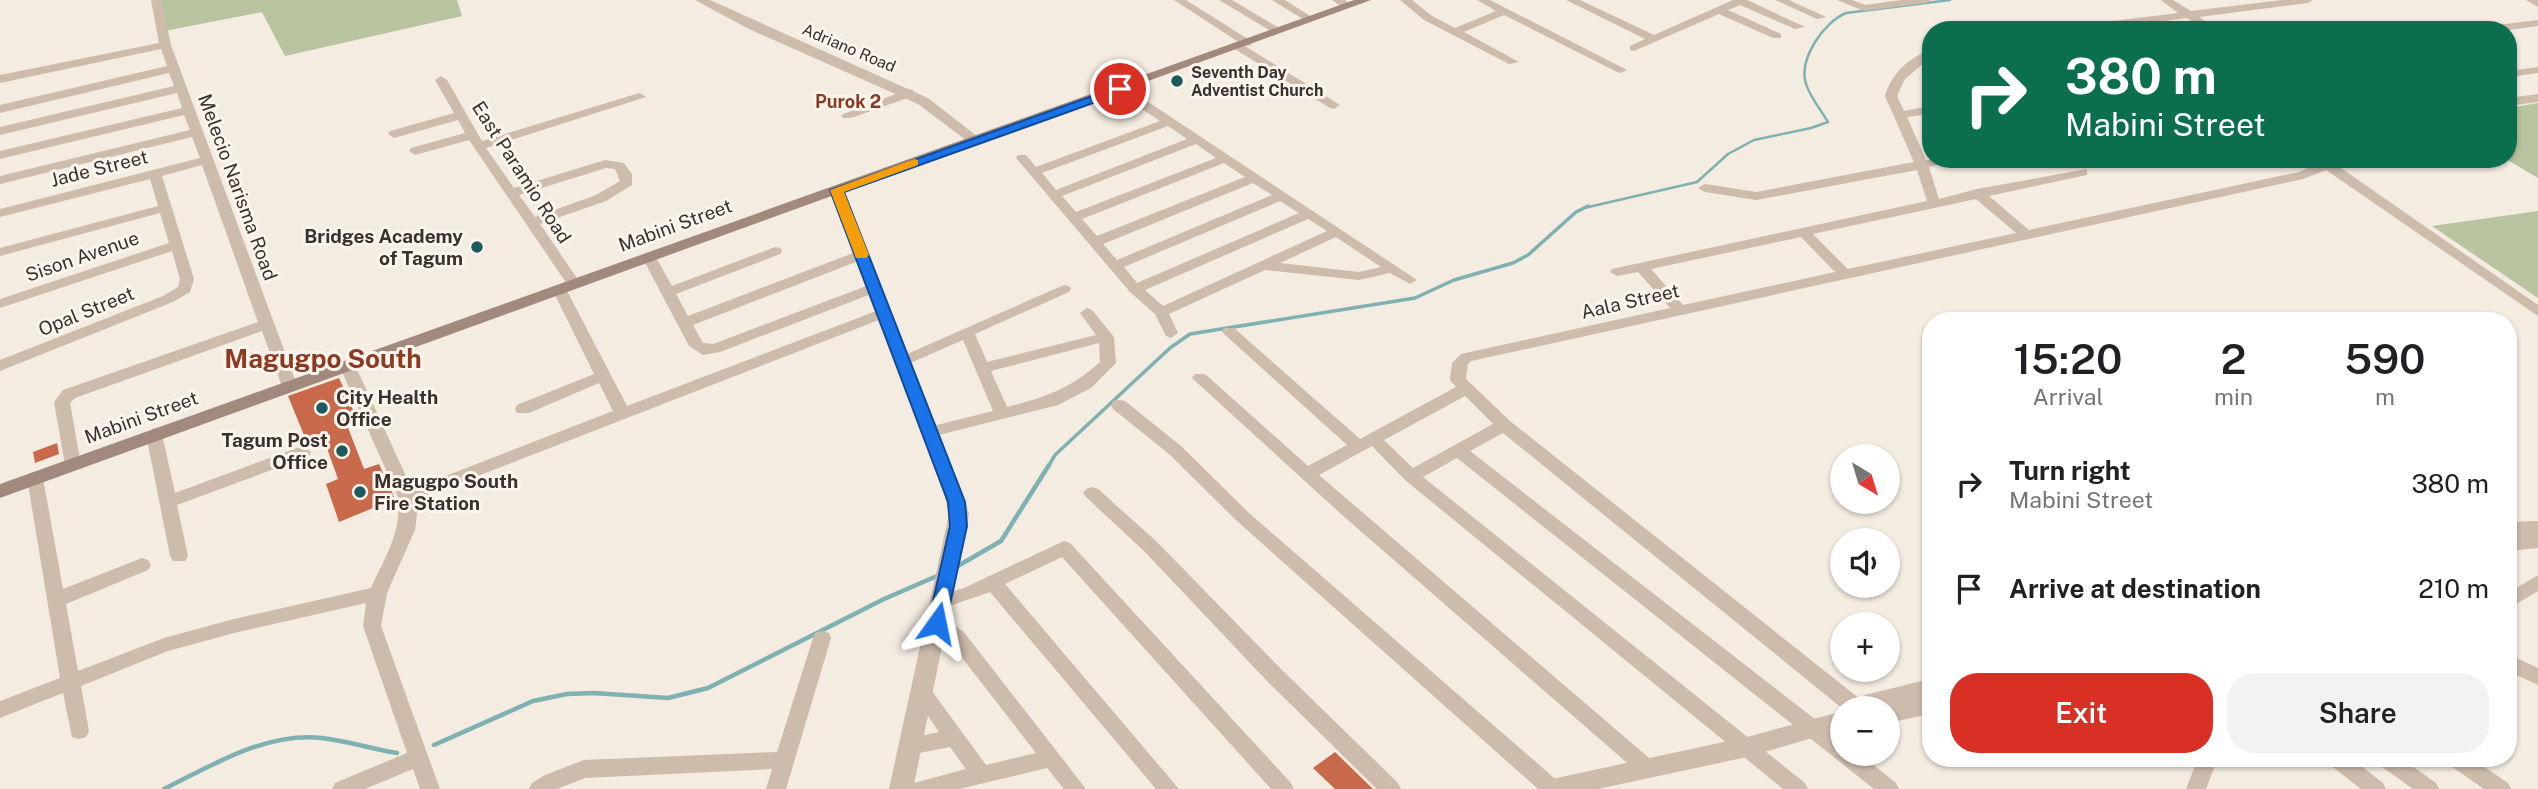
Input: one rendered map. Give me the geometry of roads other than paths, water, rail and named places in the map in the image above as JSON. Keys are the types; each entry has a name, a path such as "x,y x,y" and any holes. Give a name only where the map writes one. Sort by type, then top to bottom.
{"main road":[{"name":"Mabini Street","path":"0,491 289,385 1120,89 1310,19 1342,3 1365,0"}],"street":[{"name":"Melecio Narisma Road","path":"156,0 165,45 289,385"},
{"name":"Adriano Road","path":"701,0 753,26 909,93 933,107 976,141"},
{"path":"1179,0 1334,105"},
{"path":"1224,0 1278,31"},
{"path":"1277,0 1310,19"},
{"path":"1405,0 1420,9 1428,18 1513,62"},
{"path":"1482,0 1621,70"},
{"path":"1571,0 1654,39"},
{"path":"1634,48 1719,6 1741,0 1800,27"},
{"path":"1780,0 1821,18"},
{"path":"1842,0 1864,8 1926,0"},
{"path":"2166,0 2200,21"},
{"path":"2134,21 2308,0"},
{"path":"2531,0 2538,4"},
{"path":"1719,6 1777,36"},
{"path":"1455,32 1503,12"},
{"path":"2517,26 2538,23"},
{"path":"0,79 165,45"},
{"path":"1705,188 1756,196 1922,165 1891,102 1893,85 1922,58"},
{"path":"0,109 175,68"},
{"path":"2517,73 2538,70"},
{"name":"East Paramio Road","path":"441,80 476,140 531,223 567,286 603,376 623,415"},
{"path":"0,131 182,88"},
{"path":"1120,89 1410,280"},
{"path":"847,115 909,93"},
{"path":"415,151 476,140 640,97"},
{"path":"2517,101 2538,98"},
{"path":"0,155 190,110"},
{"path":"1899,115 1922,111"},
{"path":"394,134 462,115"},
{"path":"1034,172 1168,122"},
{"path":"0,180 197,132"},
{"path":"1054,195 1196,140"},
{"path":"1022,158 1135,289 1161,312 1171,333"},
{"path":"1074,218 1224,159"},
{"name":"Jade Street","path":"0,213 208,160"},
{"path":"511,193 605,164 619,166 626,174 627,182 614,192 531,223"},
{"path":"1923,168 1934,203"},
{"name":"Aala Street","path":"1466,389 1458,380 1457,372 1465,357 1843,272 2303,175 2322,168"},
{"path":"2331,168 2538,312"},
{"path":"1617,271 2082,172"},
{"path":"155,173 176,245"},
{"path":"1095,243 1253,178"},
{"path":"836,190 931,432 959,514 957,537 901,789"},
{"path":"1977,193 2024,233"},
{"path":"1115,265 1280,196"},
{"path":"0,252 165,208"},
{"path":"1135,289 1308,215"},
{"path":"1803,231 1843,272"},
{"path":"1161,312 1337,232"},
{"name":"Opal Street","path":"0,366 168,299 185,289 187,279 176,245"},
{"name":"Sison Avenue","path":"0,304 176,245"},
{"path":"668,292 775,251"},
{"path":"685,323 862,255"},
{"path":"649,257 697,346 709,350 874,288"},
{"path":"1266,266 1359,276 1391,268"},
{"path":"1641,266 1679,309"},
{"path":"904,361 1064,289"},
{"path":"407,497 884,313"},
{"path":"931,432 1052,401 1085,384 1108,363 1106,337 1087,313"},
{"path":"73,465 62,402 69,394 266,324"},
{"path":"1229,331 1798,789"},
{"path":"967,333 1002,414"},
{"path":"982,368 1106,337"},
{"path":"347,365 407,497 410,522 376,594 371,611 376,642 430,789"},
{"path":"523,409 603,376"},
{"path":"1200,378 1647,769"},
{"path":"1307,474 1466,389 1504,425 1658,551 1857,696"},
{"path":"1119,405 1174,450 1243,517 1558,788 1747,747 1830,724"},
{"path":"1412,476 1504,425"},
{"path":"154,434 179,556"},
{"path":"1458,450 1830,743"},
{"path":"168,502 303,452"},
{"path":"35,478 79,731"},
{"path":"1092,493 1151,547 1273,674 1391,789"},
{"path":"2517,529 2538,528"},
{"path":"2517,543 2538,541"},
{"path":"939,613 956,599 1064,548 1284,789"},
{"path":"56,600 142,565"},
{"path":"992,582 1169,789"},
{"path":"2517,596 2538,582"},
{"path":"0,709 198,635 376,594"},
{"path":"939,613 1076,789"},
{"path":"776,789 822,638"},
{"path":"2517,666 2538,677"},
{"path":"1900,699 1922,691"},
{"path":"922,693 982,775"},
{"path":"1900,707 1922,706"},
{"path":"909,746 955,737"},
{"path":"342,789 420,757"},
{"path":"921,789 1052,758"},
{"path":"540,789 552,781 584,769 785,760"},
{"path":"1859,766 1889,789"},
{"path":"2196,789 2204,767"},
{"path":"2348,767 2376,789"},
{"path":"2398,767 2429,789"},
{"path":"2468,767 2501,789"}],"waterway":[{"path":"1584,208 1697,182 1728,154 1754,140 1828,122 1810,94 1805,74 1809,53 1829,24 1846,13 1950,0"},
{"path":"1584,208 1588,206"},
{"path":"1048,467 1055,455 1170,348 1190,334 1415,298 1454,280 1513,263 1528,255 1584,208"},
{"path":"956,567 1001,541 1049,465"},
{"path":"434,745 533,701 567,694 594,693 668,698 708,688 884,599 937,576"},
{"path":"164,789 240,752 280,740 322,738 397,753"}],"place":[{"name":"Seventh Day Adventist Church","path":"1177,81"},
{"name":"Bridges Academy of Tagum","path":"477,247"},
{"name":"City Health Office","path":"322,408"},
{"name":"Tagum Post Office","path":"342,451"},
{"name":"Magugpo South Fire Station","path":"360,492"}],"district":[{"name":"Purok 2","path":"848,101"},
{"name":"Magugpo South","path":"323,358"}]}
